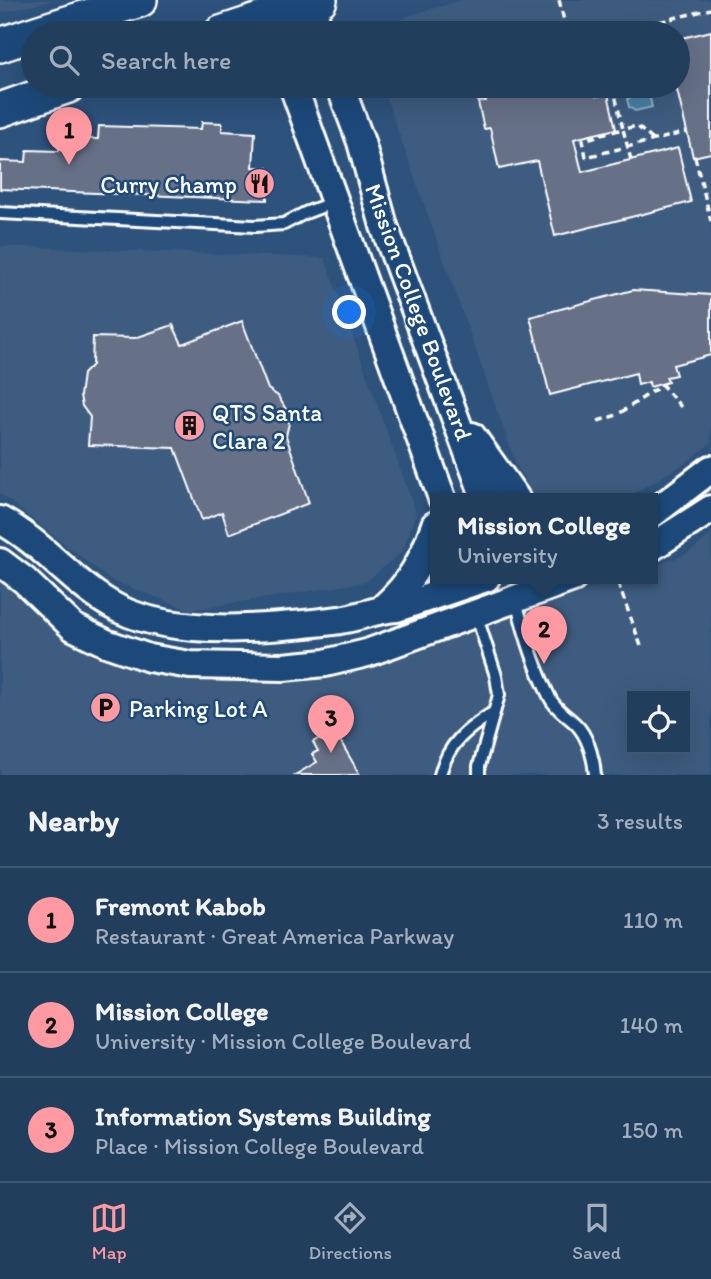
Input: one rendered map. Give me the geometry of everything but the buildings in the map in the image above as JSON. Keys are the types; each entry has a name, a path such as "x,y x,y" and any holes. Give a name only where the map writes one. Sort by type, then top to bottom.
{"main road":[{"path":"75,21 140,0"},
{"path":"287,21 317,12"},
{"path":"0,45 21,38"},
{"path":"0,110 34,98"}],"street":[{"name":"Mission College Boulevard","path":"297,98 440,493"},
{"name":"Mission College Boulevard","path":"344,98 361,142 384,226 483,493"},
{"path":"456,415 512,493"},
{"path":"658,510 711,469"},
{"path":"658,544 711,509"},
{"path":"0,520 20,530 99,596 120,609 171,625 208,628 343,619 383,608 397,608 464,584"},
{"path":"383,608 413,577 430,539"},
{"path":"0,562 24,580 73,627 122,650 190,665 283,667 326,663 367,653 476,614 513,588 537,584"},
{"path":"475,584 476,614"}],"lane":[{"path":"0,213 255,226 284,225 305,213 334,202"},
{"path":"513,588 521,621 542,681 551,701 580,728 590,747 595,775"},
{"path":"476,614 496,676 499,695 479,775"},
{"path":"440,775 446,756 460,735 494,712"}],"path":[{"path":"559,0 564,21"},
{"path":"660,21 711,9"},
{"path":"616,98 631,160"},
{"path":"653,140 637,125 583,140 586,157 687,132"},
{"path":"695,157 711,221"},
{"path":"598,421 617,415 662,385 682,408"},
{"path":"618,584 641,646"}],"shaded area":[{"path":"0,0 54,0 0,13"},
{"path":"461,0 711,0 711,443 684,464 635,493 532,493 516,464 386,98 690,98 690,21 400,21"},
{"path":"650,98 652,107 635,111 629,107 627,99"},
{"path":"0,246 325,258 416,513 403,551 366,582 191,610 112,581 0,494"},
{"path":"711,535 711,775 0,775 0,576 69,635 320,677 380,664 600,584 658,584 658,564 687,554"}],"place":[{"name":"Fremont Kabob","path":"69,165"},
{"name":"Curry Champ","path":"260,184"},
{"name":"QTS Santa Clara 2","path":"189,426"},
{"name":"Mission College","path":"544,664"},
{"name":"Parking Lot A","path":"106,708"},
{"name":"Information Systems Building","path":"331,753"}]}
